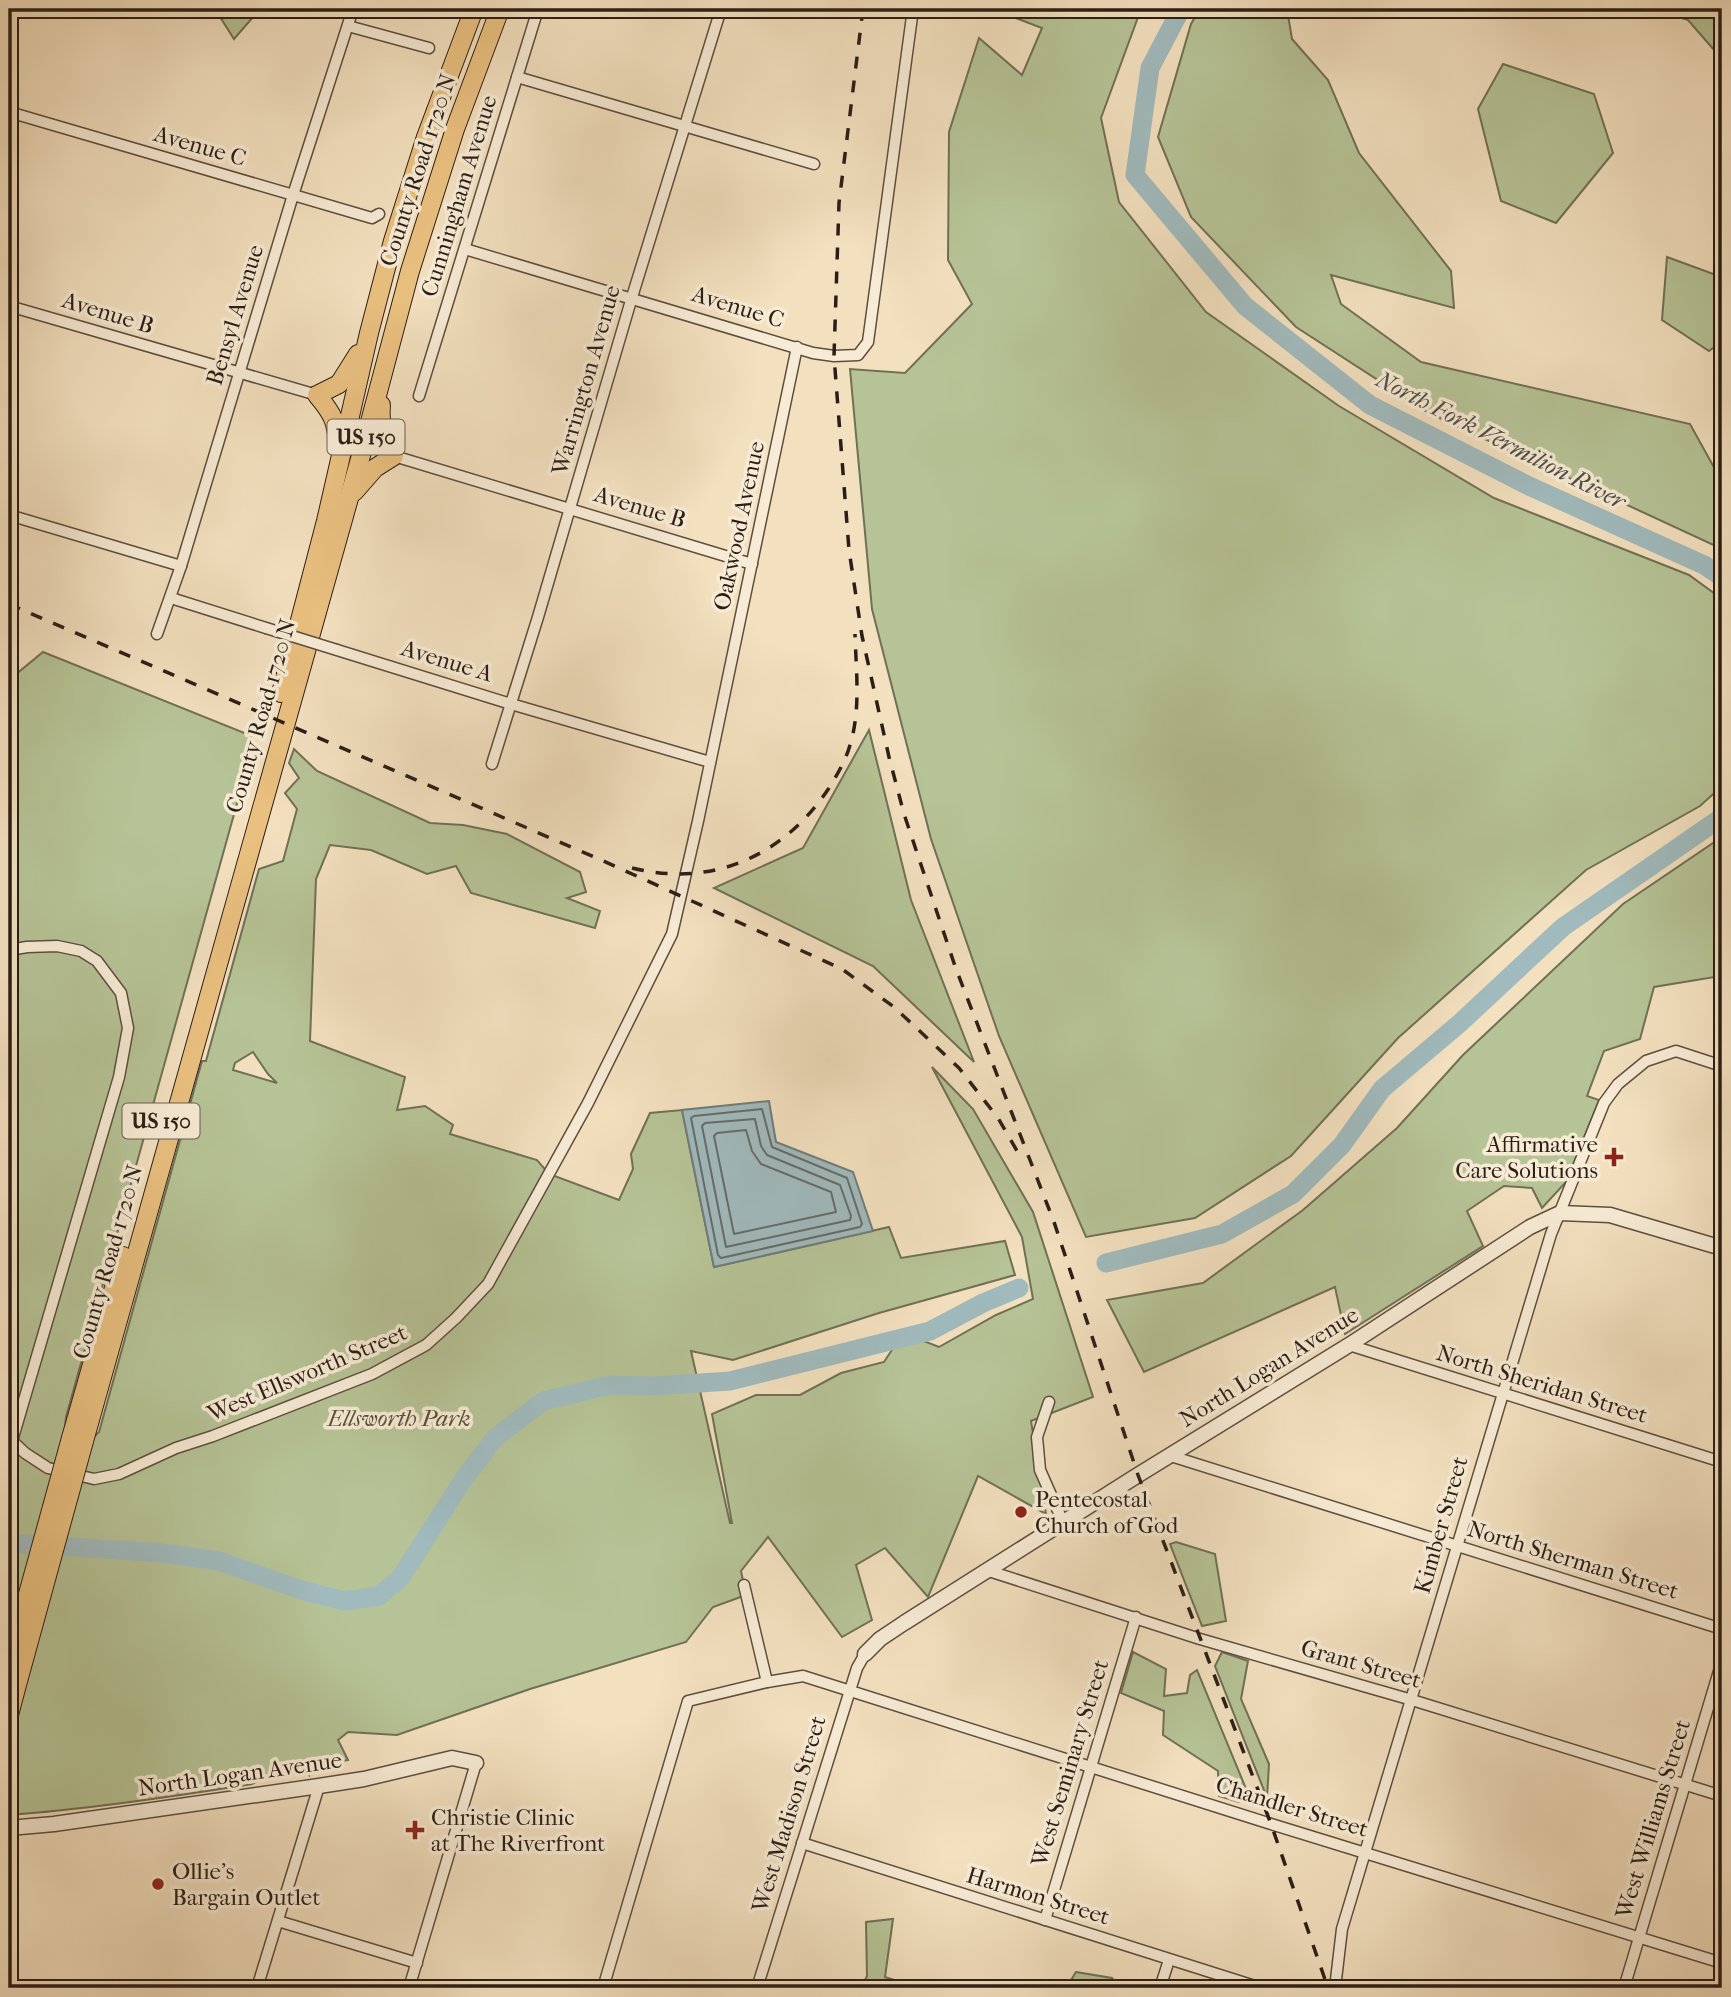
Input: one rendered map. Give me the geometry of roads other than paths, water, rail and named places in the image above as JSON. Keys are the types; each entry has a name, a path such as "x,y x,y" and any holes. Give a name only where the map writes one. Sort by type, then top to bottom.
{"main road":[{"name":"County Road 1720 N","path":"369,333 393,242 455,56 474,9"},
{"name":"County Road 1720 N","path":"78,1440 346,505 410,271 456,129 500,9"},
{"path":"339,468 337,426 331,412 317,395 339,384 369,333"},
{"name":"US 150","path":"339,468 369,333"},
{"path":"346,505 374,468 394,456 384,437 380,421 386,359"},
{"name":"County Road 1720 N","path":"78,1440 264,756 339,468"},
{"name":"US 150","path":"9,1663 78,1440"},
{"name":"US 150","path":"9,1715 78,1440"}],"street":[{"name":"Bensyl Avenue","path":"157,634 171,598 293,195 353,9"},
{"name":"Cunningham Avenue","path":"419,396 538,9"},
{"name":"Warrington Avenue","path":"492,764 721,9"},
{"path":"797,347 834,356 858,355 868,342 914,9"},
{"path":"348,26 429,48"},
{"path":"517,76 814,164"},
{"name":"Avenue C","path":"9,112 372,218 379,214"},
{"name":"Avenue C","path":"465,248 797,347"},
{"name":"Avenue B","path":"9,306 317,395"},
{"name":"Oakwood Avenue","path":"588,1103 672,934 797,347"},
{"name":"Avenue B","path":"394,456 752,564"},
{"path":"9,515 181,566"},
{"name":"Avenue A","path":"171,598 511,704 710,762"},
{"name":"West Ellsworth Street","path":"9,950 57,946 81,951 97,961 121,993 128,1028 119,1077 11,1440 48,1468 94,1479 119,1474 176,1448 213,1437 372,1374 426,1345 488,1284 588,1103"},
{"name":"Kimber Street","path":"1335,1988 1342,1929 1502,1393 1560,1213 1604,1103 1618,1084 1646,1061 1676,1051 1722,1066"},
{"name":"North Logan Avenue","path":"865,1654 880,1639 1349,1345 1530,1227 1560,1213 1609,1215 1722,1248"},
{"name":"North Sheridan Street","path":"1349,1345 1722,1462"},
{"path":"1049,1402 1037,1437 1040,1470 1063,1522"},
{"name":"North Sherman Street","path":"1171,1456 1722,1629"},
{"name":"Grant Street","path":"989,1571 1212,1643 1412,1700 1722,1796"},
{"path":"744,1585 767,1682"},
{"name":"West Seminary Street","path":"1045,1920 1136,1617"},
{"name":"West Madison Street","path":"757,1988 856,1668 865,1654"},
{"name":"West Williams Street","path":"1624,1988 1722,1661"},
{"path":"603,1988 688,1701 803,1676 849,1691"},
{"name":"Chandler Street","path":"849,1691 1722,1963"},
{"name":"North Logan Avenue","path":"9,1828 319,1786 363,1779 452,1758 476,1763"},
{"path":"409,1988 476,1763"},
{"path":"257,1988 319,1786"},
{"name":"Harmon Street","path":"802,1843 1261,1988"},
{"path":"278,1921 417,1963"},
{"path":"1160,1988 1169,1960"}],"water":[{"path":"769,1101 776,1142 853,1172 873,1231 714,1267 682,1110"}],"waterway":[{"name":"North Fork Vermilion River","path":"1181,9 1150,68 1135,175 1245,306 1370,405 1529,486 1704,565 1722,577"},
{"name":"North Fork Vermilion River","path":"1106,1263 1222,1234 1293,1194 1342,1145 1382,1089 1460,1023 1563,927 1722,817"},
{"name":"North Fork Vermilion River","path":"9,1543 163,1553 219,1561 301,1590 345,1601 379,1596 401,1577 463,1480 495,1438 543,1401 610,1385 656,1386 730,1381 930,1331 983,1303 1019,1288"}],"railway":[{"path":"863,9 839,203 834,356 849,550 862,636 889,757 904,814 956,969 1054,1222 1138,1475 1271,1824 1328,1988"},
{"path":"9,604 599,859 842,969 894,1007 959,1068 998,1118 1020,1156"},
{"path":"632,868 690,874 744,861 790,832 811,812 841,767 853,732 857,690 855,634"}],"place":[{"name":"Affirmative Care Solutions","path":"1614,1157"},
{"name":"Pentecostal Church of God","path":"1021,1512"},
{"name":"Christie Clinic at The Riverfront","path":"415,1830"},
{"name":"Ollie's Bargain Outlet","path":"158,1884"}],"park label":[{"name":"Ellsworth Park","path":"399,1418"}]}
